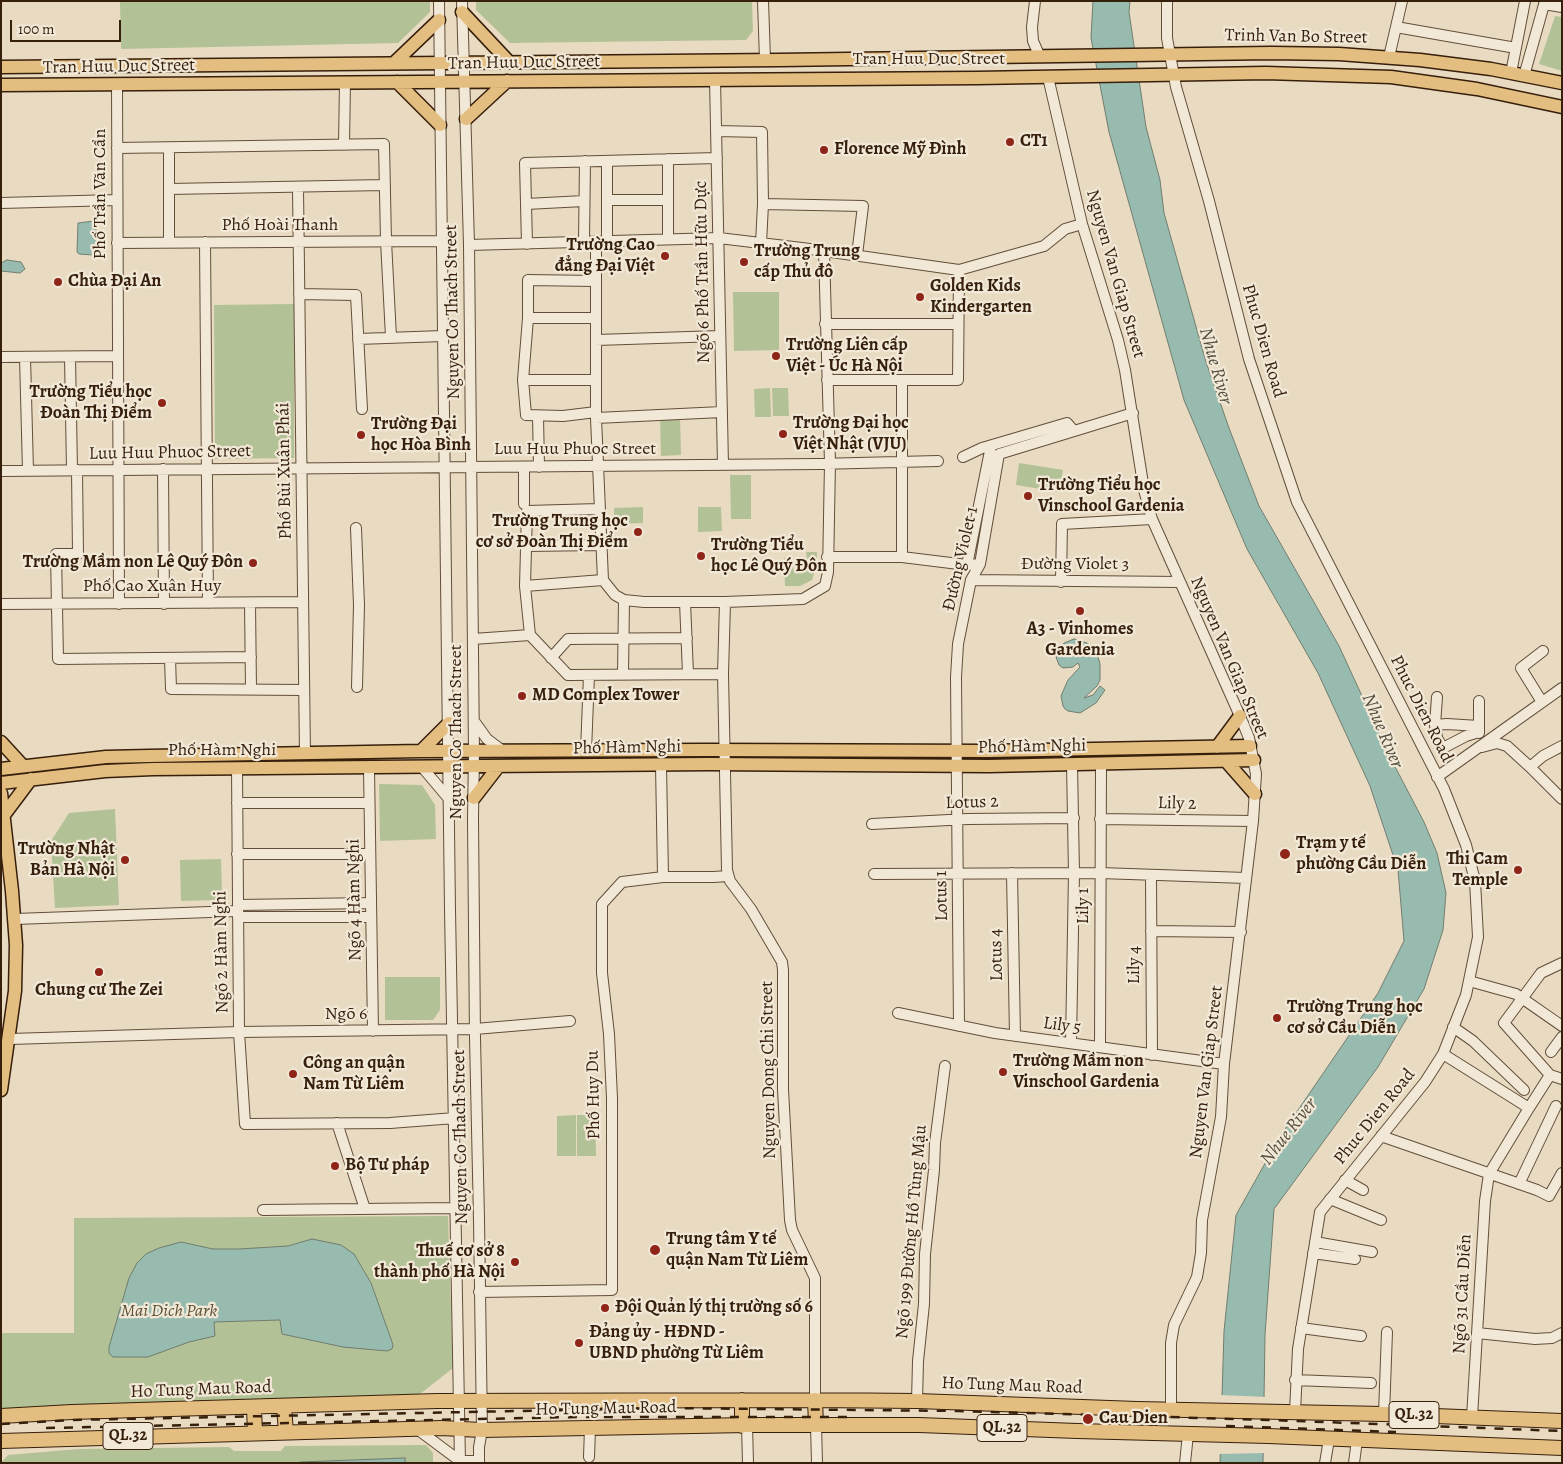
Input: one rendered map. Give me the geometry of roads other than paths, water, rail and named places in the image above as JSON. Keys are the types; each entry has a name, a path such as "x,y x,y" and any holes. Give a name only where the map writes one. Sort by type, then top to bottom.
{"highway":[{"name":"Ho Tung Mau Road","path":"1,1416 72,1412 458,1401 742,1400 917,1401 1171,1410 1295,1412"},
{"path":"742,1400 744,1426"},
{"path":"816,1400 816,1425"},
{"path":"954,1403 954,1426"},
{"path":"284,1407 286,1432"},
{"path":"254,1408 255,1433"},
{"name":"QL.32","path":"1295,1412 1562,1421"},
{"name":"Ho Tung Mau Road","path":"1,1441 417,1429 482,1430 816,1425 954,1426 1330,1439"},
{"name":"QL.32","path":"1330,1439 1455,1442 1562,1448"}],"main road":[{"path":"462,7 509,62"},
{"path":"394,64 439,20"},
{"name":"Trinh Van Bo Street","path":"1040,57 1271,53 1339,54 1389,57 1467,66 1558,83"},
{"name":"Tran Huu Duc Street","path":"1,67 1040,57"},
{"path":"765,60 765,79"},
{"name":"Trinh Van Bo Street","path":"1048,77 1266,73 1391,77 1477,89 1562,107"},
{"name":"Tran Huu Duc Street","path":"1,85 1048,77"},
{"path":"466,119 507,81"},
{"path":"397,82 440,124"},
{"name":"Trinh Van Bo Street","path":"1528,99 1562,113"},
{"path":"1217,747 1240,716"},
{"path":"421,751 449,723"},
{"path":"1,742 24,766"},
{"name":"Phố Hàm Nghi","path":"1,783 175,762 305,753 724,750 956,751 1250,746"},
{"name":"Phố Hàm Nghi","path":"1,769 106,757 237,768 661,765 956,766 1254,760"},
{"path":"1226,761 1255,794"},
{"path":"474,798 498,767"},
{"path":"4,814 31,780"},
{"path":"1,793 15,919 15,991 10,1039 1,1090"}],"street":[{"name":"Nguyen Co Thach Street","path":"439,1 445,466 442,557 449,723 448,767 460,1462"},
{"path":"764,1 765,60"},
{"path":"1036,1 1032,27 1033,41 1040,57"},
{"name":"Phuc Dien Road","path":"1167,1 1164,56 1167,75 1209,201 1249,359 1297,502 1437,777 1466,845 1475,881 1479,933 1466,995 1443,1054 1425,1082 1320,1212 1300,1328 1295,1380 1295,1412"},
{"path":"1389,57 1402,1"},
{"path":"1517,75 1516,48 1524,1"},
{"path":"1517,75 1545,2 1562,7"},
{"name":"Nguyen Co Thach Street","path":"462,7 469,245 475,1029 482,1430 479,1462"},
{"path":"1396,27 1516,48"},
{"name":"Nguyen Van Giap Street","path":"1048,77 1082,224 1118,340 1133,413 1144,490 1152,519 1240,716 1254,760 1256,785 1253,821 1224,1064 1221,1117 1202,1220 1201,1253 1197,1277 1174,1326 1171,1343 1171,1410"},
{"name":"Ngõ 6 Phố Trần Hữu Dực","path":"715,79 723,465"},
{"path":"344,145 345,82"},
{"name":"Phố Trần Văn Cẩn","path":"117,84 120,604"},
{"path":"717,131 762,132 763,204 761,244"},
{"path":"117,148 384,144 386,241 391,336"},
{"path":"168,148 169,242"},
{"path":"527,244 525,163 717,158"},
{"path":"668,160 668,239"},
{"path":"584,242 585,161"},
{"path":"607,161 607,241"},
{"path":"169,189 384,185"},
{"name":"Phố Bùi Xuân Phái","path":"298,188 305,753"},
{"path":"1,203 117,200"},
{"path":"526,204 584,200"},
{"path":"607,200 668,200"},
{"path":"763,204 863,206 857,255"},
{"path":"469,245 719,238 959,270 1044,246 1065,230 1082,224"},
{"name":"Phố Hoài Thanh","path":"117,243 442,241"},
{"path":"596,241 597,466 603,580 615,595 624,600 725,602 803,599 825,586 828,572 830,464 824,251"},
{"path":"205,242 208,603"},
{"path":"827,380 958,380 959,270"},
{"path":"595,281 528,280 528,318 523,380 526,415 563,416 722,412"},
{"path":"299,294 356,295 362,409"},
{"path":"528,318 596,318"},
{"path":"825,324 958,324"},
{"path":"358,339 391,336 443,336"},
{"path":"596,340 720,336"},
{"path":"1,357 118,356"},
{"path":"25,357 28,470"},
{"path":"70,357 78,554 56,554 58,659 251,657"},
{"path":"523,380 596,380"},
{"path":"902,380 902,557"},
{"path":"963,457 991,446 1067,423 1074,431 1133,413"},
{"path":"538,416 539,467"},
{"name":"Đường Violet 1","path":"956,766 958,644 971,580 980,564 999,454 1074,431"},
{"path":"968,565 991,446"},
{"name":"Luu Huu Phuoc Street","path":"1,471 938,462"},
{"path":"524,467 525,586 530,634 551,658 568,675 723,674"},
{"path":"164,470 164,604"},
{"path":"525,508 598,508"},
{"path":"1061,582 1062,524 1152,519"},
{"path":"356,528 359,605 357,687"},
{"path":"526,546 601,545"},
{"path":"828,558 902,557 968,565 980,564"},
{"path":"525,586 603,580"},
{"name":"Đường Violet 3","path":"971,580 1180,582"},
{"path":"623,674 624,600"},
{"name":"Phố Cao Xuân Huy","path":"1,604 303,602"},
{"path":"686,602 688,674"},
{"path":"725,602 723,674 728,876"},
{"path":"250,603 251,689"},
{"path":"473,639 530,634"},
{"path":"551,658 568,639 687,638"},
{"path":"1542,702 1521,668 1543,651"},
{"path":"170,658 172,689 304,690"},
{"path":"586,751 590,675"},
{"path":"1437,777 1562,688"},
{"path":"1437,697 1435,726 1437,738 1443,748 1479,729"},
{"path":"1478,748 1479,701"},
{"path":"474,721 487,739 502,751"},
{"path":"1435,726 1447,724 1479,729"},
{"path":"1478,748 1497,743 1507,746 1561,798"},
{"path":"1530,767 1543,756 1562,746"},
{"path":"1071,1043 1074,873 1072,764"},
{"name":"Lily 1","path":"1100,1047 1101,764"},
{"path":"661,765 663,877"},
{"name":"Lotus 1","path":"956,766 959,1026"},
{"path":"422,767 449,799"},
{"name":"Ngõ 2 Hàm Nghi","path":"10,1039 239,1032 237,768"},
{"name":"Ngõ 4 Hàm Nghi","path":"369,768 373,1032"},
{"path":"236,803 369,803"},
{"name":"Lotus 2","path":"872,824 957,819 1074,818"},
{"name":"Lily 2","path":"1100,819 1253,821"},
{"path":"237,854 370,854"},
{"name":"Lotus 4","path":"1012,873 1015,1036"},
{"path":"874,874 1100,873 1246,878"},
{"name":"Lily 4","path":"1151,875 1152,1055"},
{"name":"Phố Huy Du","path":"479,1292 612,1290 612,1098 609,1034 602,973 602,904 622,882 663,877 714,878 728,876"},
{"name":"Nguyen Dong Chi Street","path":"728,876 751,909 782,962 783,1089 790,1220 792,1230 815,1278 816,1400"},
{"path":"15,919 238,911 371,903"},
{"path":"238,911 371,917"},
{"path":"1151,931 1240,932"},
{"path":"1562,963 1541,973 1521,998 1504,1024 1550,1075 1562,1079"},
{"path":"1469,981 1516,994 1562,1026"},
{"name":"Lily 5","path":"898,1013 1015,1036 1224,1064"},
{"name":"Ngõ 6","path":"239,1032 453,1030 570,1021"},
{"path":"1453,1027 1473,1041 1524,1090"},
{"path":"239,1032 245,1124 390,1123 455,1118"},
{"path":"1551,1052 1562,1037"},
{"path":"1443,1054 1529,1108"},
{"name":"Ngõ 199 Đường Hồ Tùng Mậu","path":"917,1401 918,1361 924,1304 925,1254 935,1143 945,1066"},
{"path":"1489,1174 1550,1075"},
{"path":"1519,1184 1556,1106"},
{"path":"337,1124 364,1209"},
{"path":"1381,1136 1537,1190 1549,1196 1562,1173"},
{"name":"Ngõ 31 Cầu Diễn","path":"1472,1417 1485,1201 1489,1174"},
{"path":"1344,1181 1362,1191"},
{"path":"1329,1200 1356,1215"},
{"path":"1329,1200 1381,1220"},
{"path":"263,1210 455,1208"},
{"path":"1315,1242 1372,1252"},
{"path":"1313,1254 1355,1259"},
{"path":"1300,1328 1360,1336"},
{"path":"1384,1414 1387,1332"},
{"path":"1477,1334 1535,1339 1552,1338 1562,1333"},
{"path":"1295,1380 1371,1384"},
{"path":"816,1425 817,1463"},
{"path":"744,1426 748,1463"},
{"path":"589,1457 590,1428"},
{"path":"417,1429 460,1462 479,1462"},
{"path":"1185,1463 1188,1434"},
{"path":"1325,1463 1330,1439"},
{"path":"1354,1463 1357,1440"}],"water":[{"name":"Nhue River","path":"1093,1 1130,1 1129,12 1146,127 1160,180 1164,213 1206,362 1229,428 1259,506 1339,646 1391,759 1424,822 1437,853 1446,893 1443,930 1424,989 1378,1067 1274,1209 1265,1335 1263,1463 1220,1463 1224,1331 1236,1215 1281,1135 1378,993 1404,941 1398,870 1370,786 1318,673 1247,549 1184,400 1109,132 1091,38"},
{"path":"96,222 96,251 93,255 79,254 77,252 78,223"},
{"path":"7,260 21,262 25,269 20,273 1,271 1,263"},
{"path":"1074,639 1087,643 1093,648 1097,653 1100,664 1100,680 1097,686 1084,698 1093,695 1100,686 1105,690 1096,703 1080,713 1065,709 1061,696 1068,680 1080,667 1078,663 1073,667 1063,668 1059,665 1056,657 1064,643"},
{"path":"312,1239 341,1245 354,1254 371,1283 393,1345 392,1349 387,1351 343,1347 282,1334 280,1320 214,1322 215,1336 189,1342 148,1357 113,1357 109,1353 109,1347 129,1278 137,1263 146,1254 181,1242 213,1249 239,1249 288,1246"},
{"path":"405,1458 405,1463 300,1463 300,1462"}],"railway":[{"path":"1,1424 71,1420 666,1408 958,1411 1562,1431"},
{"path":"46,1428 576,1417 854,1417"},
{"path":"1226,1426 1396,1432"}],"place":[{"name":"CT1","path":"1010,142"},
{"name":"Florence Mỹ Đình","path":"824,150"},
{"name":"Trường Cao đẳng Đại Việt","path":"665,256"},
{"name":"Trường Trung cấp Thủ đô","path":"744,262"},
{"name":"Chùa Đại An","path":"58,282"},
{"name":"Golden Kids Kindergarten","path":"920,297"},
{"name":"Trường Liên cấp Việt - Úc Hà Nội","path":"776,356"},
{"name":"Trường Tiểu học Đoàn Thị Điểm","path":"162,403"},
{"name":"Trường Đại học Việt Nhật (VJU)","path":"783,434"},
{"name":"Trường Đại học Hòa Bình","path":"361,435"},
{"name":"Trường Tiểu học Vinschool Gardenia","path":"1028,496"},
{"name":"Trường Trung học cơ sở Đoàn Thị Điểm","path":"638,532"},
{"name":"Trường Tiểu học Lê Quý Đôn","path":"701,556"},
{"name":"Trường Mầm non Lê Quý Đôn","path":"253,563"},
{"name":"A3 - Vinhomes Gardenia","path":"1080,611"},
{"name":"MD Complex Tower","path":"522,696"},
{"name":"Trạm y tế phường Cầu Diễn","path":"1285,854"},
{"name":"Trường Nhật Bản Hà Nội","path":"125,860"},
{"name":"Thi Cam Temple","path":"1518,870"},
{"name":"Chung cư The Zei","path":"99,972"},
{"name":"Trường Trung học cơ sở Cầu Diễn","path":"1277,1018"},
{"name":"Trường Mầm non Vinschool Gardenia","path":"1003,1072"},
{"name":"Công an quận Nam Từ Liêm","path":"293,1074"},
{"name":"Bộ Tư pháp","path":"335,1166"},
{"name":"Trung tâm Y tế quận Nam Từ Liêm","path":"655,1250"},
{"name":"Thuế cơ sở 8 thành phố Hà Nội","path":"515,1262"},
{"name":"Đội Quản lý thị trường số 6","path":"605,1308"},
{"name":"Đảng ủy - HĐND - UBND phường Từ Liêm","path":"579,1343"},
{"name":"Cau Dien","path":"1088,1419"}],"park label":[{"name":"Mai Dich Park","path":"169,1312"}]}
